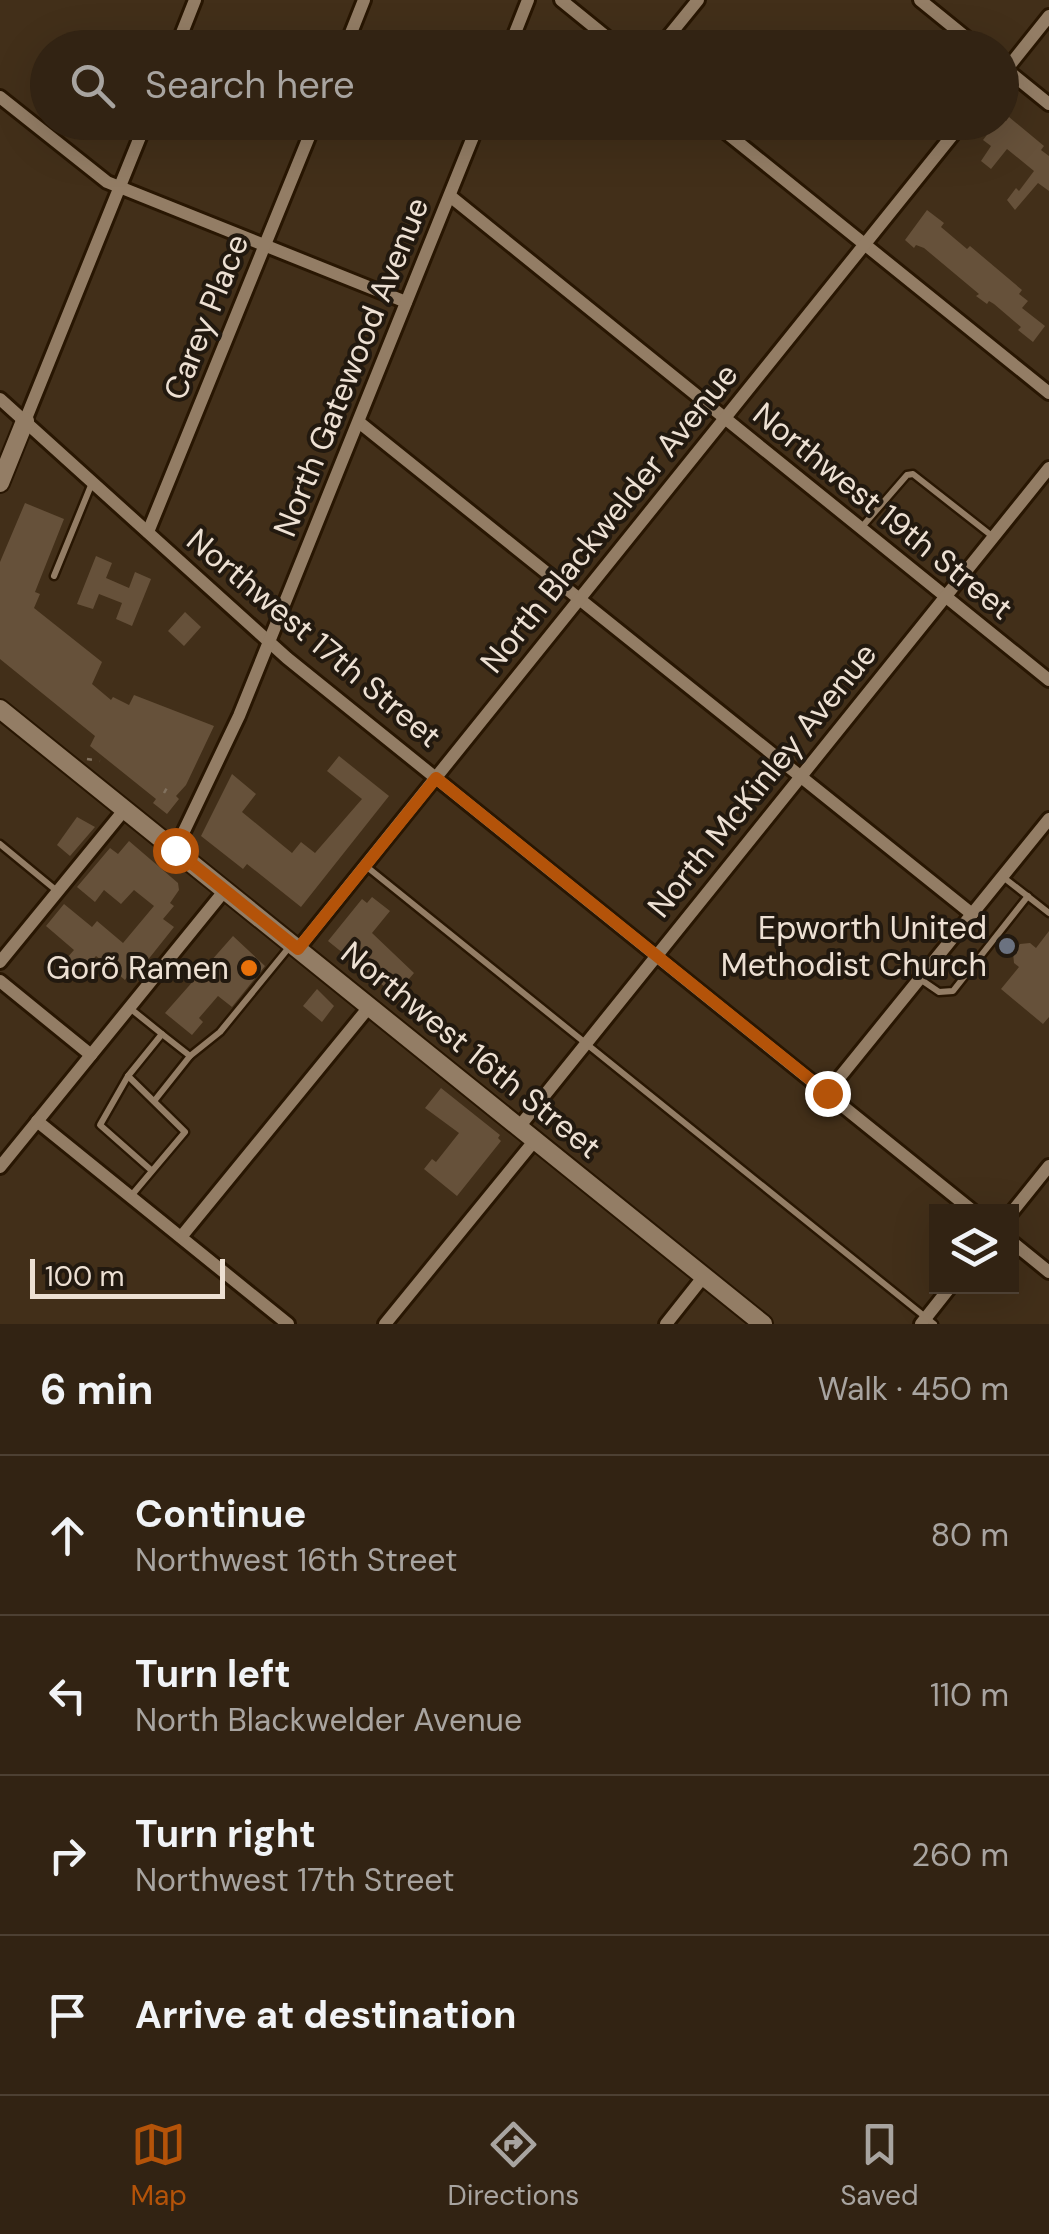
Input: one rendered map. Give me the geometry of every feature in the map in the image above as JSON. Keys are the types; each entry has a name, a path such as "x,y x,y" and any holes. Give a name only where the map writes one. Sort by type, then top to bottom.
{"street":[{"path":"184,30 196,0"},
{"path":"352,30 364,0"},
{"path":"516,30 528,0"},
{"path":"561,0 598,30"},
{"path":"674,30 698,0"},
{"path":"920,0 957,30"},
{"path":"1019,51 1049,16"},
{"path":"1019,82 1049,104"},
{"path":"0,97 30,121"},
{"path":"53,140 95,174 120,187 406,302"},
{"path":"0,483 139,140"},
{"name":"Carey Place","path":"148,532 308,140"},
{"name":"North Gatewood Avenue","path":"175,850 234,728 472,140"},
{"path":"736,140 1049,393"},
{"name":"North Blackwelder Avenue","path":"295,946 436,778 950,140"},
{"name":"Northwest 19th Street","path":"450,196 1049,680"},
{"name":"Northwest 17th Street","path":"0,399 270,641 964,1204"},
{"path":"360,423 972,914"},
{"name":"North McKinley Avenue","path":"519,1127 1049,468"},
{"name":"Northwest 16th Street","path":"0,710 763,1324"},
{"path":"0,962 125,810"},
{"path":"827,1093 1049,819"},
{"path":"0,1167 225,890"},
{"path":"0,981 91,1055"},
{"path":"181,1237 369,1006"},
{"path":"37,1121 288,1324"},
{"path":"384,1324 535,1140"},
{"path":"1018,1204 1049,1166"},
{"path":"1019,1248 1049,1272"},
{"path":"666,1324 704,1276"},
{"path":"927,1322 946,1294"}],"lane":[{"path":"861,528 906,475 913,474 993,537"},
{"path":"54,576 92,482"},
{"path":"0,844 58,891"},
{"path":"365,865 927,1322"},
{"path":"1002,876 1049,913"},
{"path":"920,979 940,992 953,991 1028,896"},
{"path":"154,1101 190,1056 220,1032 295,946"},
{"path":"130,1008 190,1056"},
{"path":"151,1170 100,1125 128,1076 162,1034"},
{"path":"128,1076 185,1132 130,1196"}],"path":[{"path":"84,759 100,760"},
{"path":"164,793 168,786"}],"building":[{"path":"1019,125 1044,146 1041,150 1049,156 1049,191 1038,183 1015,210 1007,200 1034,171 1007,149 991,169 981,161 991,146 983,140 1019,140"},
{"path":"927,210 967,249 970,246 1022,290 1019,294 1028,301 1022,308 1045,326 1033,342 1018,330 1021,327 994,304 976,296 979,294 924,248 914,248 905,240"},
{"path":"25,503 64,519 35,592 40,594 34,608 102,662 92,684 111,700 113,697 129,705 134,695 214,726 186,785 176,796 179,799 167,814 153,803 156,799 90,746 95,736 0,659 0,562"},
{"path":"96,556 112,563 106,578 129,588 135,572 151,579 132,626 116,619 122,603 99,594 93,609 77,604"},
{"path":"185,612 201,627 184,646 168,631"},
{"path":"339,756 389,796 301,907 247,864 243,869 201,836 232,774 256,794 242,812 292,853 301,842 315,853 362,799 327,771"},
{"path":"77,817 95,827 70,856 57,845"},
{"path":"129,841 178,883 179,890 170,903 174,906 163,919 174,927 147,961 142,957 125,980 96,956 82,972 66,959 74,950 46,926 64,904 92,927 97,921 123,943 154,906 134,890 121,904 104,890 95,902 77,887 110,848 118,854"},
{"path":"372,897 390,911 372,933 414,973 398,992 393,987 390,991 328,941 362,899 367,903"},
{"path":"1049,931 1049,1017 1043,1024 1001,989 1019,967 1014,963 1013,953 1020,944 1030,943 1036,948"},
{"path":"233,936 265,966 232,1007 218,996 199,1018 203,1022 192,1035 165,1013"},
{"path":"317,989 334,1006 322,1022 303,1006"},
{"path":"441,1088 500,1135 501,1141 457,1196 424,1169 432,1159 436,1162 459,1133 425,1108"}],"place":[{"name":"Epworth United Methodist Church","path":"1007,946"},
{"name":"Gorõ Ramen","path":"249,968"}],"route":[{"path":"175,850 298,949 436,778 827,1093"}]}
